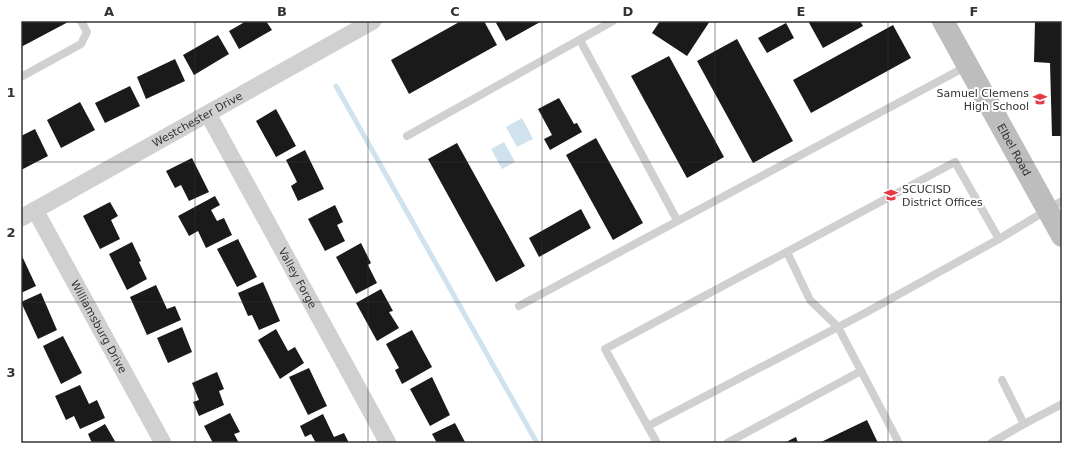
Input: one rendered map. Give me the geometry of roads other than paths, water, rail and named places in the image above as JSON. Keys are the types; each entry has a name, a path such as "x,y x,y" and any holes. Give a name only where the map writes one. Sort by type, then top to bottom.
{"street":[{"name":"Westchester Drive","path":"28,214 373,21"},
{"name":"Elbel Road","path":"943,21 967,66 1055,205 1062,236"},
{"name":"Valley Forge","path":"208,114 388,443"},
{"name":"Williamsburg Drive","path":"28,214 163,443"}],"lane":[{"path":"21,77 80,44 87,32 81,21"},
{"path":"407,136 613,21"},
{"path":"580,40 677,220"},
{"path":"519,306 967,66"},
{"path":"657,443 606,349 955,162 999,238"},
{"path":"648,426 838,327 999,238 1055,205"},
{"path":"787,252 810,300 838,327 899,443"},
{"path":"727,443 861,371"},
{"path":"1002,380 1024,424"},
{"path":"991,443 1062,404"}],"water":[{"path":"522,118 533,139 517,147 506,127"},
{"path":"504,142 515,162 502,169 491,149"}],"waterway":[{"path":"336,86 537,443"}],"place":[{"name":"Samuel Clemens High School","path":"1040,99"},
{"name":"SCUCISD District Offices","path":"891,195"}]}
